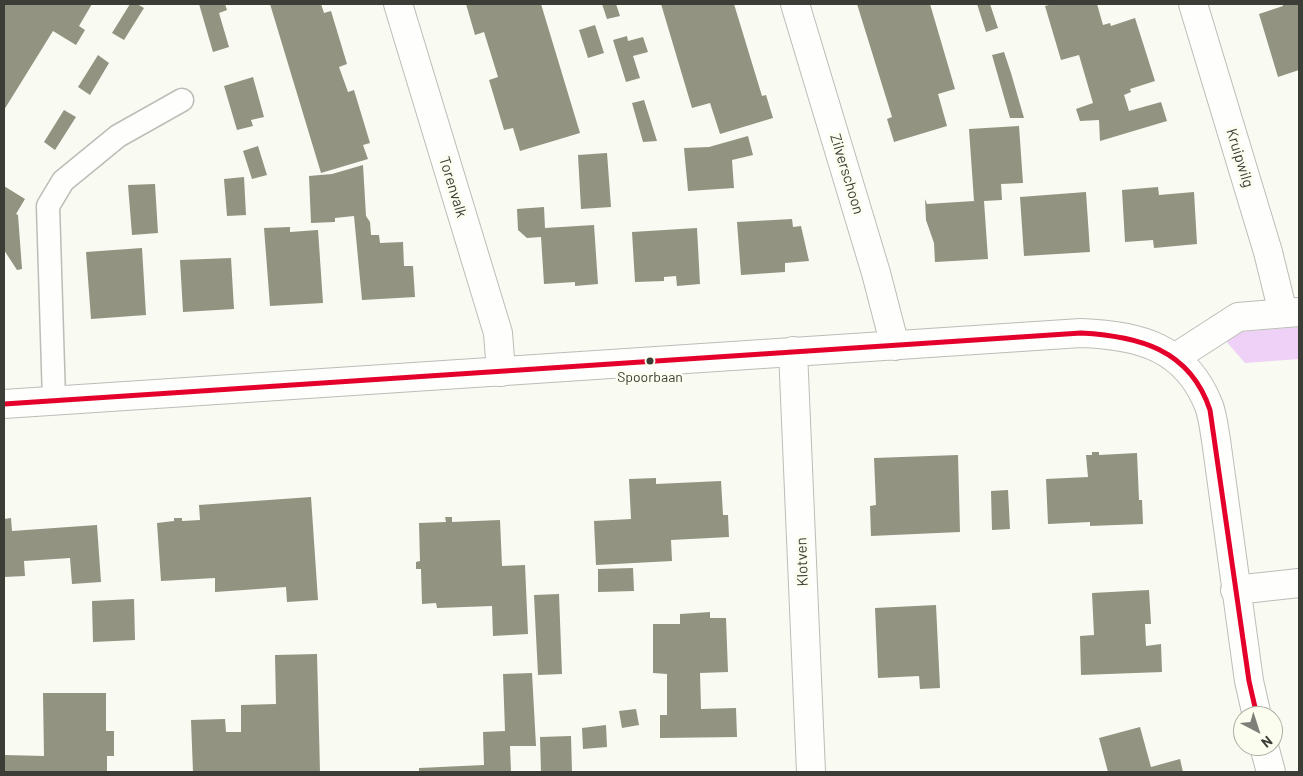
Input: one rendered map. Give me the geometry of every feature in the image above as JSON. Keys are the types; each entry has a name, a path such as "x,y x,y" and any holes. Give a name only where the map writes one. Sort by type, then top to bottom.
{"street":[{"name":"Torenvalk","path":"398,4 498,333 501,372"},
{"name":"Zilverschoon","path":"795,4 876,273 895,346"},
{"name":"Kruipwilg","path":"1193,4 1268,252 1291,312"},
{"path":"1176,357 1238,317 1291,312"},
{"path":"4,404 1081,333 1107,334 1143,340 1176,357 1194,377 1209,407 1216,440 1235,590 1255,706"},
{"name":"Klotven","path":"793,351 811,772"},
{"path":"1235,590 1299,583"},
{"path":"1267,756 1271,772"}],"lane":[{"path":"54,400 48,206 63,182 118,136 182,100"}],"shaded area":[{"path":"1299,327 1299,359 1245,363 1225,340 1239,332"}],"building":[{"path":"4,4 92,4 79,26 85,30 76,45 53,31 4,110"},
{"path":"130,4 137,4 144,8 124,40 112,33"},
{"path":"199,4 225,4 227,10 219,13 229,47 213,52"},
{"path":"270,4 321,4 324,13 331,11 347,64 339,67 348,92 354,90 370,143 363,145 368,159 321,173"},
{"path":"466,4 541,4 580,133 520,151 513,128 504,130 489,80 498,77 484,32 475,35"},
{"path":"602,4 616,4 620,16 607,19"},
{"path":"661,4 734,4 762,96 766,95 773,118 720,134 710,103 692,108"},
{"path":"857,4 930,4 955,89 938,94 947,126 894,142 887,119 892,117"},
{"path":"977,4 990,4 998,28 986,32"},
{"path":"1053,4 1097,4 1103,25 1110,23 1111,26 1135,18 1155,81 1130,89 1131,92 1124,95 1129,111 1161,102 1167,121 1100,141 1099,120 1080,121 1076,109 1093,103 1079,55 1061,60 1045,6"},
{"path":"1283,4 1299,4 1299,70 1278,77 1259,14 1283,6"},
{"path":"595,25 604,53 588,58 579,30"},
{"path":"627,36 628,41 643,37 648,52 633,56 640,78 626,82 613,40"},
{"path":"1004,52 1024,118 1010,118 992,55"},
{"path":"98,55 109,63 90,95 78,87"},
{"path":"253,77 264,117 251,120 253,126 237,130 224,86"},
{"path":"644,100 657,141 643,142 632,103"},
{"path":"64,110 76,117 55,150 44,142"},
{"path":"1019,126 1023,183 1001,184 1002,200 984,201 988,259 935,262 934,243 926,220 925,199 927,204 974,201 969,129"},
{"path":"748,136 753,155 732,160 734,188 688,191 684,148 709,147"},
{"path":"258,146 267,175 252,179 243,151"},
{"path":"607,153 611,207 581,209 578,155"},
{"path":"363,165 366,216 370,222 371,235 379,235 380,243 403,242 404,266 413,266 415,297 362,300 354,216 335,218 335,222 311,223 309,176 332,174"},
{"path":"244,177 246,215 227,216 224,179"},
{"path":"155,184 158,233 132,235 128,185"},
{"path":"4,186 25,199 16,214 18,215 22,269 17,270 4,250"},
{"path":"1158,187 1159,195 1194,192 1197,244 1154,248 1153,240 1125,242 1122,190"},
{"path":"1086,192 1090,252 1024,256 1020,197"},
{"path":"544,207 545,228 594,225 598,284 575,286 575,282 544,284 541,237 527,238 518,230 517,209"},
{"path":"792,219 793,227 801,226 809,261 785,263 785,272 741,275 737,222"},
{"path":"290,227 290,232 318,230 323,303 270,306 264,228"},
{"path":"697,228 700,284 677,286 676,276 664,277 664,281 635,282 632,232"},
{"path":"142,248 146,315 91,319 86,252"},
{"path":"231,258 234,309 183,312 180,260"},
{"path":"1092,452 1099,452 1099,455 1137,453 1139,500 1142,500 1143,524 1090,526 1090,522 1048,524 1046,479 1088,477 1086,455 1092,455"},
{"path":"958,455 960,532 871,536 870,506 876,505 874,458"},
{"path":"656,478 656,484 721,481 723,515 728,515 729,537 671,540 672,561 596,565 594,521 631,519 629,479"},
{"path":"1008,490 1010,529 992,530 991,491"},
{"path":"311,497 318,600 287,602 286,587 215,592 215,578 161,581 157,523 174,521 174,518 182,518 182,521 200,520 199,505"},
{"path":"445,517 452,517 452,522 500,520 502,566 525,565 528,634 493,636 492,606 437,608 436,603 422,604 421,569 416,569 416,562 420,561 419,523 446,522"},
{"path":"11,518 12,531 97,525 101,582 72,584 70,558 24,561 25,576 4,577 4,519"},
{"path":"633,568 634,591 598,592 598,569"},
{"path":"1149,590 1151,624 1145,624 1146,646 1161,644 1162,672 1081,675 1080,636 1094,635 1092,593"},
{"path":"559,594 562,674 538,675 534,595"},
{"path":"134,599 135,640 93,642 92,601"},
{"path":"936,605 940,688 920,689 919,676 878,678 875,608"},
{"path":"710,612 710,618 726,618 728,672 700,673 701,709 736,708 737,737 660,738 660,715 667,715 667,674 653,673 653,624 680,624 680,614"},
{"path":"317,654 320,772 193,772 191,720 225,719 226,732 241,732 241,705 276,704 275,655"},
{"path":"532,673 536,746 510,746 511,772 419,772 419,768 484,765 483,732 505,731 503,674"},
{"path":"43,693 106,693 106,731 114,731 114,756 107,756 107,772 4,772 4,755 44,756"},
{"path":"636,709 639,725 622,728 619,711"},
{"path":"606,725 607,747 583,749 582,728"},
{"path":"1140,727 1151,767 1180,759 1183,772 1108,772 1099,738"},
{"path":"571,736 572,772 541,772 540,737"}],"transit line":[{"path":"4,404 1081,333 1122,338 1159,350 1175,360 1189,373 1201,389 1210,410 1249,681 1255,706"}],"place":[{"name":"Spoorbaan","path":"650,361"}]}
